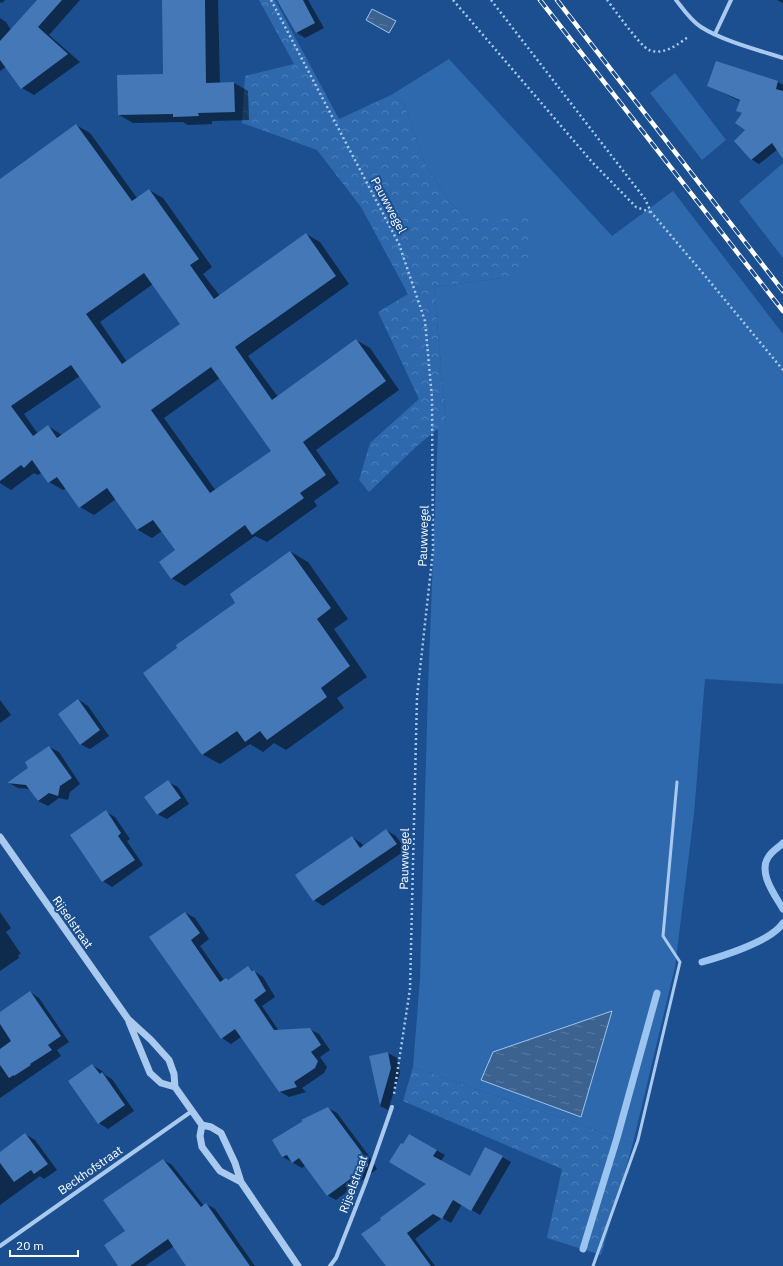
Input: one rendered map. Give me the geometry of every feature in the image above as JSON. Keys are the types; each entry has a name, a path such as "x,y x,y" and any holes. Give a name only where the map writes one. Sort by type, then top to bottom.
{"street":[{"path":"676,0 687,14 700,26 715,34 783,58"},
{"path":"715,34 731,0"},
{"name":"Rijselstraat","path":"0,837 128,1019 151,1040 169,1060 174,1074 174,1086 202,1125"},
{"name":"Rijselstraat","path":"128,1019 150,1073 161,1082 174,1086"},
{"name":"Rijselstraat","path":"330,1266 336,1258 365,1184 392,1107"},
{"name":"Beckhofstraat","path":"0,1246 192,1111"},
{"path":"241,1182 220,1171 202,1147 200,1136 202,1125 211,1127 221,1133 235,1163 241,1182 298,1266"}],"lane":[{"path":"593,1266 638,1140 680,962 662,936 678,782"}],"path":[{"name":"Pauwwegel","path":"270,0 399,244 425,322 432,398 433,550 417,697 410,989 392,1107"},
{"path":"453,0 592,162 636,207 651,212"},
{"path":"491,0 645,199 651,212 783,370"},
{"path":"607,0 641,43 650,50 659,51 670,49 700,26"}],"green space":[{"path":"259,0 275,0 339,119 391,95 404,104 425,164 448,200 467,218 529,218 528,260 525,272 503,278 434,287 446,422 417,446 369,492 359,480 370,443 419,399 378,312 408,294 361,207 317,150 242,123 245,76 294,64"},
{"path":"449,59 612,236 673,191 783,334 783,684 705,679 694,814 675,967 633,1143 413,1067 420,978 428,687 438,428 446,422 434,287 503,278 529,219 467,218 448,200 425,164 404,104 391,95"},
{"path":"675,73 726,140 702,160 650,93"},
{"path":"783,163 783,258 739,201"},
{"path":"413,1067 633,1143 601,1255 547,1238 562,1169 403,1101"}],"water":[{"path":"372,9 396,21 389,33 366,20"},
{"path":"612,1011 581,1117 481,1080 493,1052"}],"building":[{"path":"37,0 62,0 38,27 68,54 21,89 0,60 0,41"},
{"path":"162,0 205,0 206,83 234,82 235,112 198,113 199,116 173,117 173,114 118,115 117,75 163,74"},
{"path":"277,0 303,0 315,23 296,33"},
{"path":"716,61 778,81 776,89 783,91 783,159 772,143 751,160 734,141 745,130 735,123 742,113 736,111 740,100 707,86"},
{"path":"76,124 132,201 149,189 199,259 190,265 214,299 306,233 336,276 235,347 272,400 356,339 386,381 303,442 326,475 300,493 304,498 252,535 245,525 171,579 159,562 175,550 153,520 137,530 107,488 79,508 57,477 48,483 32,460 24,468 21,465 0,481 0,179","holes":["144,273 180,324 122,364 86,314","71,365 101,407 57,438 48,425 33,436 11,406","211,367 271,451 210,493 151,410"]},
{"path":"290,551 331,608 317,619 350,666 321,688 327,697 267,740 260,731 245,742 237,731 202,755 143,673 177,648 176,645 235,603 230,594"},
{"path":"78,699 100,730 80,745 58,714"},
{"path":"49,746 72,778 60,786 58,796 49,793 38,801 26,785 7,783 28,768 25,762"},
{"path":"168,780 181,798 157,815 144,797"},
{"path":"106,810 121,833 118,836 135,860 102,882 70,835"},
{"path":"386,829 397,844 313,901 295,875 352,836 360,848"},
{"path":"185,912 200,933 191,940 220,982 226,978 228,980 248,966 252,971 254,970 266,991 254,1000 274,1030 310,1028 321,1045 311,1052 318,1061 315,1068 294,1082 297,1087 279,1092 235,1029 221,1039 149,937"},
{"path":"30,991 61,1036 48,1045 52,1050 9,1078 0,1065 0,1049 11,1041 0,1024 0,1012"},
{"path":"388,1052 391,1068 380,1106 369,1056"},
{"path":"92,1064 100,1074 102,1072 125,1105 98,1124 68,1081"},
{"path":"328,1107 360,1150 368,1166 327,1196 299,1158 292,1163 287,1155 282,1157 272,1140 303,1121 301,1120"},
{"path":"25,1133 48,1164 34,1174 31,1170 14,1182 0,1163 0,1152"},
{"path":"409,1134 437,1150 433,1156 470,1176 485,1147 503,1156 471,1211 453,1200 442,1219 433,1214 407,1233 431,1266 386,1266 361,1234 426,1184 389,1162 401,1143 403,1144"},
{"path":"163,1159 201,1207 206,1203 250,1266 186,1266 168,1239 130,1266 118,1266 104,1245 125,1231 103,1200"}],"waterway":[{"path":"783,843 769,856 765,869 768,883 783,909"},
{"path":"702,962 734,952 758,942 777,930 783,923"},
{"path":"583,1249 617,1138 657,993"}],"railway":[{"path":"540,0 783,311"},
{"path":"557,0 783,291"}]}
